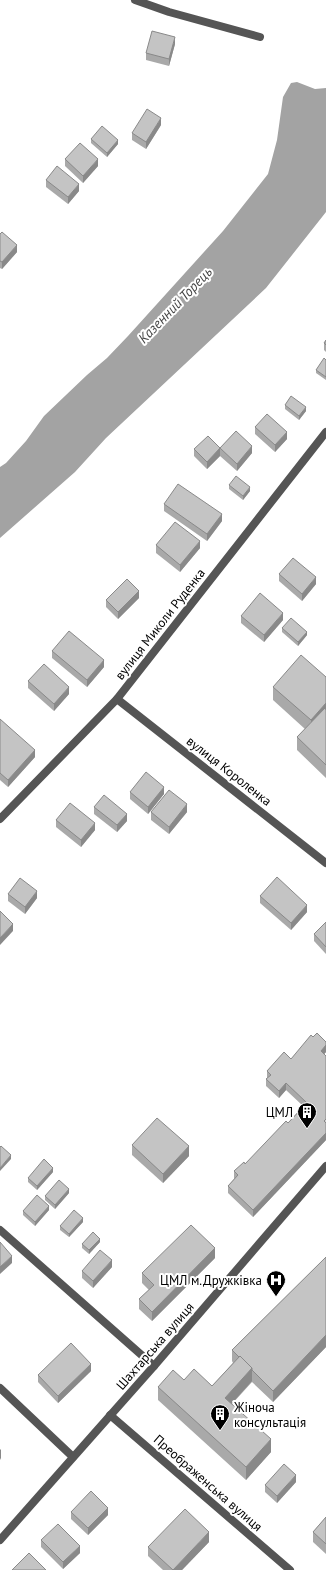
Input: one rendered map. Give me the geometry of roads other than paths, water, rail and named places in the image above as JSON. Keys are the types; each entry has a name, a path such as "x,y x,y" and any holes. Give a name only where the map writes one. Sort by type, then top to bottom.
{"street":[{"path":"135,0 169,12 260,37"},
{"name":"вулиця Миколи Руденка","path":"0,819 117,699 326,432"},
{"name":"вулиця Короленка","path":"117,699 326,862"},
{"name":"Шахтарська вулиця","path":"0,1540 154,1366 326,1166"},
{"path":"0,1230 154,1366"},
{"path":"0,1388 73,1457"},
{"name":"Преображенська вулиця","path":"110,1415 290,1570"}],"water":[{"name":"Казенний Торець","path":"297,82 315,89 326,88 326,212 266,288 106,438 75,472 0,538 0,467 6,463 26,441 44,416 107,358 128,336 223,231 268,174 277,140 283,97 291,83"}],"place":[{"name":"ЦМЛ","path":"307,1129"},
{"name":"ЦМЛ м.Дружківка","path":"276,1297"},
{"name":"Жіноча консультація","path":"220,1431"}]}
